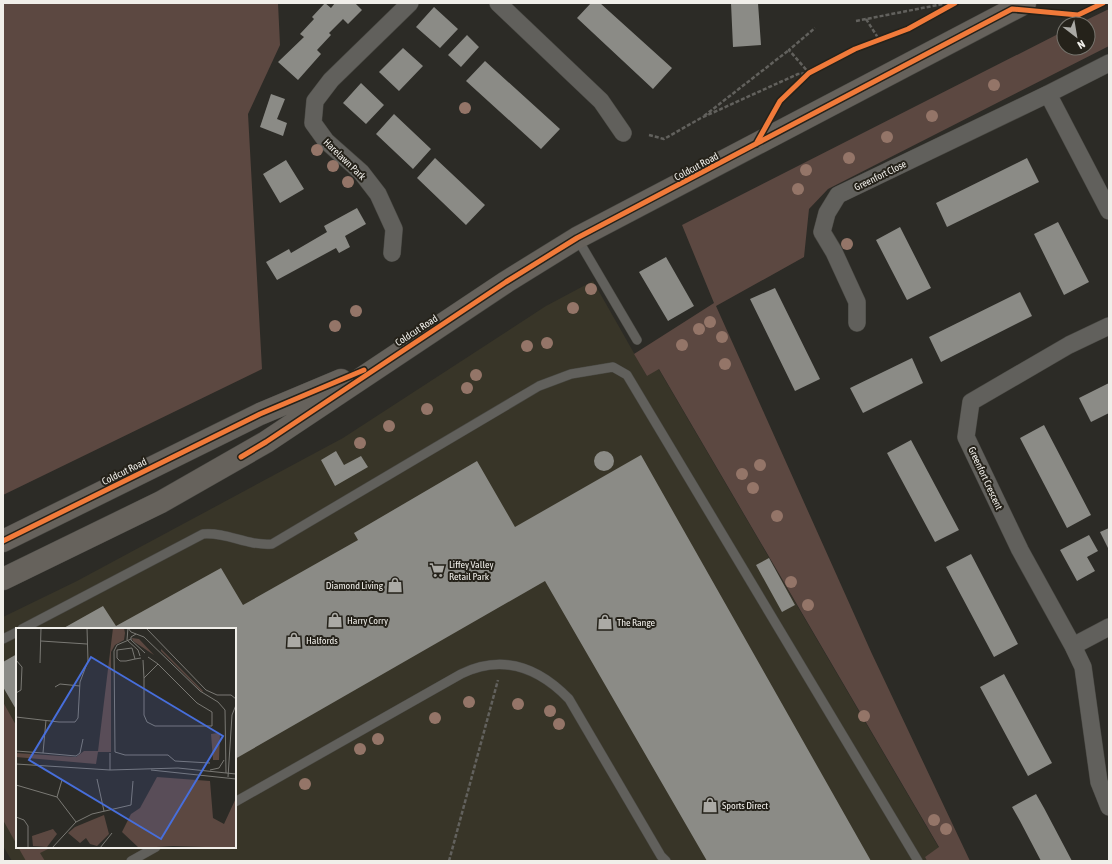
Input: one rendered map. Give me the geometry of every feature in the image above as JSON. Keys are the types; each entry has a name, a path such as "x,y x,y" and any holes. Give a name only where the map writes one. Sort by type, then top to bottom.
{"main road":[{"name":"Coldcut Road","path":"3,579 161,502 241,457 266,442 385,361 506,282 577,238 1025,3"},
{"name":"Coldcut Road","path":"3,541 260,414 385,361"}],"street":[{"name":"Harelawn Park","path":"392,254 394,229 378,194 361,172 326,141 312,123 315,101 330,80 410,3"},
{"path":"498,3 601,102 623,133"},
{"name":"Greenfort Close","path":"856,323 857,302 834,252 822,232 827,213 838,195 1109,63"},
{"path":"1048,94 1109,211"},
{"name":"Greenfort Crescent","path":"1109,326 1070,345 971,402 966,437 1020,550 1073,646 1082,667 1099,782 1109,807"},
{"path":"1073,646 1109,627"}],"lane":[{"path":"577,238 638,340"},
{"path":"24,628 203,534 214,533 258,545 272,544 540,386 572,374 613,366 627,375 918,861"},
{"path":"3,639 16,632"},
{"path":"236,801 461,674 483,665 502,664 524,668 538,675 551,682 569,699 661,856 666,861"},
{"path":"131,861 154,848"}],"path":[{"path":"856,21 948,3"},
{"path":"942,10 955,3"},
{"path":"866,19 882,40 874,43"},
{"path":"701,118 815,28"},
{"path":"789,50 809,73"},
{"path":"799,82 816,69"},
{"path":"649,135 664,139 701,118 798,74 809,73"},
{"path":"449,861 502,664"}],"shaded area":[{"path":"3,3 278,3 280,45 248,114 262,369 3,495"},
{"path":"1109,9 1109,46 1096,53 1096,16 1095,16"},
{"path":"1056,35 1056,56 1089,56 828,189 809,209 804,257 716,306 872,654 970,861 927,861 925,857 939,847 659,369 647,376 634,354 714,303 682,225"},
{"name":"Liffey Valley Retail Park","path":"593,281 647,376 658,368 939,848 925,857 927,861 12,861 3,846 3,617 77,581 343,438 546,306"},
{"path":"3,702 16,725 16,843 3,820"},
{"path":"19,848 50,848 40,853 45,861 26,861"}],"building":[{"path":"325,3 331,8 335,3 355,3 362,10 348,24 343,19 329,33 331,35 317,50 321,54 298,80 278,62 304,37 300,34 314,19 312,17"},
{"path":"591,3 600,3 672,68 653,89 577,18"},
{"path":"731,3 758,3 761,45 733,47"},
{"path":"434,7 458,29 440,48 416,27"},
{"path":"467,35 479,47 461,67 448,55"},
{"path":"403,48 423,66 399,91 379,72"},
{"path":"485,61 560,129 541,149 466,81"},
{"path":"361,83 384,105 366,124 343,103"},
{"path":"271,94 285,99 277,119 287,123 283,136 260,127"},
{"path":"394,114 431,149 413,169 376,134"},
{"path":"435,158 485,205 466,225 417,178"},
{"path":"1027,158 1039,182 947,227 936,203"},
{"path":"286,160 304,189 280,203 263,174"},
{"path":"357,208 366,224 345,236 350,247 339,253 336,248 277,280 266,262 289,249 291,253 327,232 324,226"},
{"path":"1058,222 1089,282 1064,295 1034,234"},
{"path":"900,227 931,288 907,300 876,240"},
{"path":"666,257 694,306 668,321 639,272"},
{"path":"775,288 820,379 795,391 750,299"},
{"path":"1020,292 1032,316 941,362 929,337"},
{"path":"912,358 923,383 863,413 850,388"},
{"path":"1109,383 1109,413 1091,422 1079,398"},
{"path":"1044,425 1091,515 1067,528 1020,438"},
{"path":"911,440 959,530 935,542 887,453"},
{"path":"336,451 344,465 361,456 368,467 335,486 321,460"},
{"path":"604,451 611,454 614,461 611,468 604,471 597,468 594,461 597,454"},
{"path":"641,455 871,861 707,861 545,581 236,758 236,628 64,628 103,606 116,626 221,568 243,605 358,540 354,533 477,461 515,527"},
{"path":"1109,528 1109,550 1100,532"},
{"path":"1089,535 1098,551 1087,557 1095,571 1077,581 1060,550"},
{"path":"971,554 1018,644 994,657 946,567"},
{"path":"769,558 795,605 782,612 756,565"},
{"path":"16,655 16,709 3,687 3,662"},
{"path":"1004,674 1052,763 1028,776 980,687"},
{"path":"1036,794 1072,861 1041,861 1012,807"}],"cycle path":[{"path":"756,144 780,101 809,73 855,49 908,29 955,3"},
{"path":"241,457 266,442 506,282 577,238 1012,9 1078,15 1103,3"},
{"path":"3,541 260,414 364,370"}],"place":[{"name":"Liffey Valley Retail Park","path":"437,570"},
{"name":"Diamond Living","path":"395,585"},
{"name":"Harry Corry","path":"335,620"},
{"name":"The Range","path":"605,622"},
{"name":"Halfords","path":"294,640"},
{"name":"Sports Direct","path":"710,805"}]}
